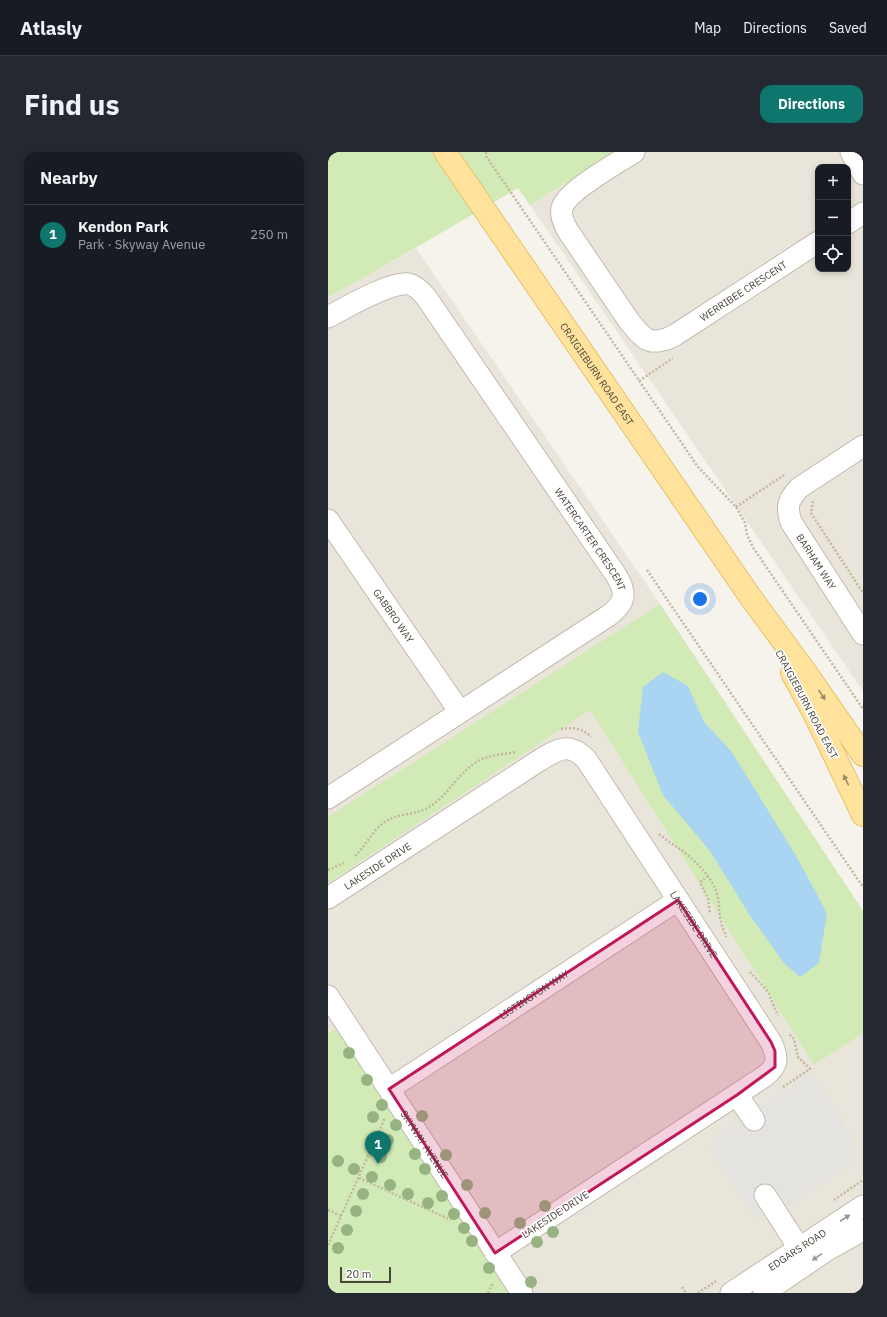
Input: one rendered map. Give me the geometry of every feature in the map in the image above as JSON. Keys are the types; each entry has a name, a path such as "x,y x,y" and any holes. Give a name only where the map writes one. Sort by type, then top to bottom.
{"main road":[{"name":"CRAIGIEBURN ROAD EAST","path":"445,152 749,596 807,674 863,755"},
{"name":"CRAIGIEBURN ROAD EAST","path":"749,596 814,713 863,815"}],"street":[{"path":"634,152 570,196 562,208 561,214 568,231 629,321 646,339 658,342 667,339"},
{"path":"851,152 863,174"},
{"path":"851,221 863,213"},
{"name":"WERRIBEE CRESCENT","path":"667,339 815,244"},
{"name":"WATERCARTER CRESCENT","path":"328,317 397,285 410,284 418,288 426,297 611,568 623,589 624,595 613,612 328,798"},
{"path":"806,494 863,446"},
{"name":"BARHAM WAY","path":"806,494 791,496 788,505 788,513 791,522 863,634"},
{"name":"GABBRO WAY","path":"328,520 460,712"},
{"name":"LAKESIDE DRIVE","path":"328,898 554,751 568,748 580,752 586,759 771,1042 776,1058 775,1067 772,1071 495,1253"},
{"name":"LISTINGTON WAY","path":"389,1089 678,900"},
{"name":"SKYWAY AVENUE","path":"331,1008 389,1089 522,1293"},
{"path":"737,1095 754,1120"},
{"path":"765,1195 799,1248"},
{"name":"EDGARS ROAD","path":"730,1293 863,1206"},
{"name":"EDGARS ROAD","path":"764,1293 828,1250 863,1230"}],"path":[{"path":"486,152 486,156 546,246 698,467 736,507 745,523 747,535 754,549 863,709"},
{"path":"639,381 678,354 667,339"},
{"path":"806,494 811,513 863,593"},
{"path":"647,570 863,887"},
{"path":"558,729 568,728 583,730 588,733 593,740"},
{"path":"351,859 382,825 393,818 415,813 431,806 440,799 472,765 481,760 520,750"},
{"path":"658,832 664,839 690,857 708,876"},
{"path":"328,870 347,862"},
{"path":"328,1245 386,1118 401,1108"},
{"path":"359,1178 452,1220"},
{"path":"328,1210 341,1216"},
{"path":"489,1277 496,1288"},
{"path":"682,1287 686,1293"}],"highlighted area":[{"path":"678,900 771,1042 775,1051 775,1067 737,1095 495,1253 389,1089"}],"shaded area":[{"path":"493,152 863,152 863,691 530,205"},
{"path":"416,248 660,604 863,911 863,1293 328,1293 328,297"},
{"path":"811,1074 844,1122 843,1123 857,1146 846,1152 853,1163 786,1207 766,1212 756,1219 708,1146 718,1139 717,1136"}],"green space":[{"path":"328,152 616,152 530,205 518,188 328,297"},
{"path":"660,604 863,911 863,1033 814,1065 590,710 328,883 328,817"},
{"path":"339,1027 514,1293 328,1293 328,1034"}],"water":[{"path":"663,672 688,686 704,722 732,752 796,856 827,913 819,963 800,977 784,963 751,917 710,851 663,795 638,732 643,687"}],"place":[{"name":"Kendon Park","path":"378,1164"}]}
